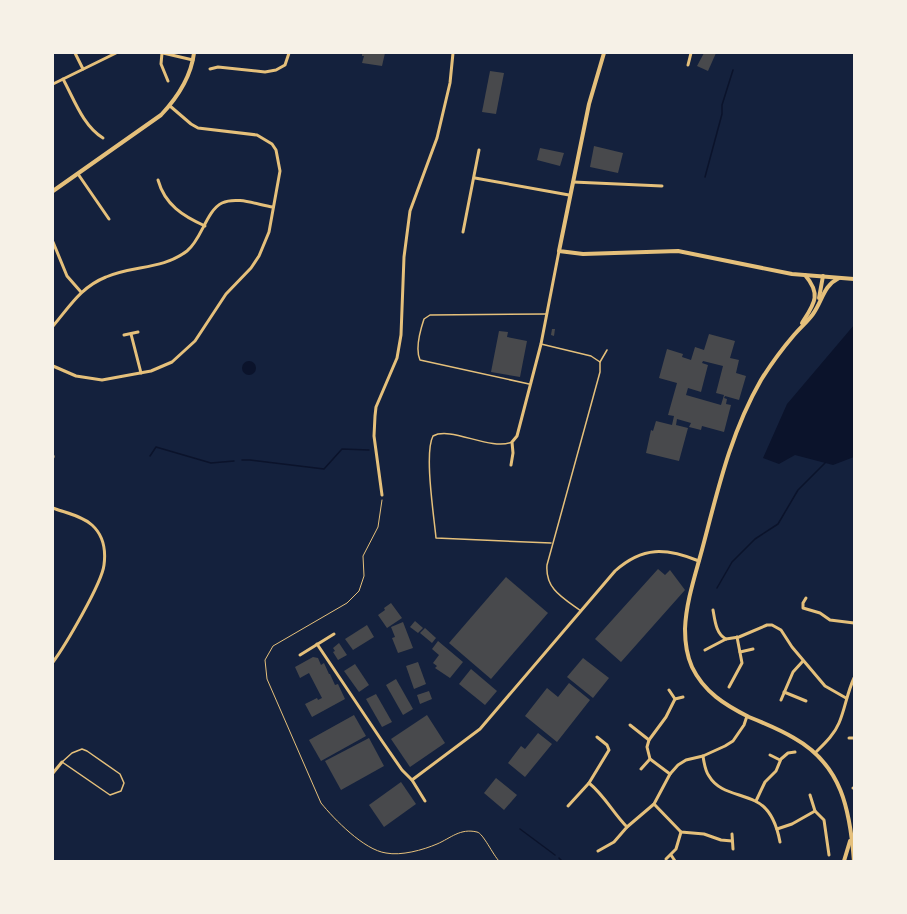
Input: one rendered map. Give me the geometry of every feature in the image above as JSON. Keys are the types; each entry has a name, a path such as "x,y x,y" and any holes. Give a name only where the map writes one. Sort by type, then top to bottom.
{"street":[{"path":"75,53 83,69"},
{"path":"53,84 116,53"},
{"path":"168,82 160,64 162,53 193,60"},
{"path":"53,191 148,125 170,106 182,88 193,60 194,53"},
{"path":"210,69 218,67 272,71 285,65 289,53"},
{"path":"382,495 374,436 376,407 397,358 401,335 404,257 410,211 438,138 446,104 453,53"},
{"path":"511,466 513,453 512,442 518,436 541,344 569,195 589,104 604,53"},
{"path":"688,65 691,53"},
{"path":"63,79 85,120 91,128 103,138"},
{"path":"53,366 76,376 93,379 111,379 141,373 162,367 172,362 195,341 226,294 251,268 259,256 269,232 280,171 278,154 272,144 257,135 198,128 170,106"},
{"path":"463,232 480,150"},
{"path":"78,174 109,219"},
{"path":"475,178 569,195"},
{"path":"158,180 161,191 171,206 184,217 205,226"},
{"path":"573,182 662,186"},
{"path":"53,326 81,292 106,276 157,266 175,259 195,242 216,207 232,200 273,208"},
{"path":"53,242 67,276 81,292"},
{"path":"558,251 583,254 678,251 708,256 763,269 805,275 854,279"},
{"path":"796,334 814,304 814,290 805,275"},
{"path":"818,306 823,276"},
{"path":"839,278 827,286 813,314 780,352 761,380 735,434 719,484 699,560 685,630 691,664 706,688 717,699 730,708 794,738 815,753 830,770 843,794 850,820 854,861"},
{"path":"124,335 138,332"},
{"path":"131,334 141,373"},
{"path":"53,508 91,524 102,541 105,557 101,577 63,648 53,662"},
{"path":"412,780 480,729 615,571 634,557 656,551 669,552 699,560"},
{"path":"806,598 803,603 803,608 820,613 830,620 854,623"},
{"path":"713,610 718,631 726,639"},
{"path":"705,650 726,639 737,637 767,625 777,626 803,661 825,686 846,698"},
{"path":"300,655 334,634"},
{"path":"729,687 742,663 737,637"},
{"path":"317,644 398,764 412,780 424,801"},
{"path":"740,652 754,649"},
{"path":"781,700 792,672 803,661"},
{"path":"815,753 835,732 854,678"},
{"path":"670,690 675,699"},
{"path":"784,692 806,700"},
{"path":"670,774 650,759 647,746 649,740 666,717 675,699 683,697"},
{"path":"598,851 614,842 627,826 654,804 670,774 678,765 686,760 703,756 725,746 732,741 744,725 747,716"},
{"path":"630,725 649,740"},
{"path":"568,806 589,783 609,750 607,745 597,736"},
{"path":"849,738 854,738"},
{"path":"756,801 765,782 776,771 780,760 788,753 795,752"},
{"path":"770,755 780,760"},
{"path":"703,756 708,775 722,789 756,801 767,811 777,829 780,842"},
{"path":"641,769 650,759"},
{"path":"53,772 62,762"},
{"path":"589,783 602,794 614,814 627,826"},
{"path":"810,796 815,811 824,820 829,855"},
{"path":"654,804 681,832 704,834 721,840 732,841"},
{"path":"777,829 792,824 815,811"},
{"path":"666,859 676,849 681,832"},
{"path":"732,834 733,849"},
{"path":"844,861 851,837"},
{"path":"671,855 675,861"}],"lane":[{"path":"531,384 420,360 417,354 422,325 424,319 430,315 547,314"},
{"path":"541,344 591,356 600,362"},
{"path":"581,611 555,592 546,573 551,543 600,372 600,362 606,350"},
{"path":"512,442 507,444 482,441 443,433 433,436 430,441 430,458 436,538 551,543"},
{"path":"78,750 87,751 120,774 122,777 123,786 121,791 110,795 62,762 78,750"}],"path":[{"path":"382,495 378,527 363,556 364,576 359,591 346,602 273,646 265,660 267,679 321,803 332,817 366,845 385,853 400,853 432,845 459,832 476,832 482,835 492,854 499,861"}],"water":[{"path":"854,325 854,457 833,465 795,455 779,464 763,458 787,404"},
{"path":"249,361 254,363 256,368 254,373 249,375 244,373 242,368 244,363"}],"building":[{"path":"362,53 385,53 382,66 362,63 364,56 362,56"},
{"path":"704,53 716,53 708,71 697,66"},
{"path":"490,71 504,73 496,114 482,112"},
{"path":"594,146 623,153 618,173 590,167"},
{"path":"540,148 564,153 560,166 537,160"},
{"path":"552,329 555,329 554,336 551,335"},
{"path":"499,331 508,332 507,337 527,341 520,377 491,372"},
{"path":"709,334 735,341 730,358 739,360 736,373 746,376 739,400 725,396 724,398 727,399 726,404 731,405 724,432 702,426 701,430 689,427 691,423 677,419 676,425 688,428 679,461 646,453 651,430 653,431 656,421 672,425 674,416 668,415 677,383 659,378 667,349 683,354 682,357 691,360 695,347 704,350","holes":["703,361 723,366 716,393 724,395 721,405 686,395 688,388 701,392 708,365 702,363"]},
{"path":"658,569 665,575 670,570 685,590 621,662 595,639"},
{"path":"506,577 548,613 491,679 449,643"},
{"path":"391,603 402,618 387,628 378,615"},
{"path":"415,621 423,628 418,633 410,627"},
{"path":"403,622 413,648 398,653 392,638 395,637 391,627"},
{"path":"367,625 374,637 353,650 345,639"},
{"path":"425,628 436,638 432,643 420,633"},
{"path":"438,641 463,662 450,678 435,668 437,666 433,663 439,655 432,649"},
{"path":"339,643 347,655 338,660 333,652 335,651 333,648"},
{"path":"313,657 318,658 321,665 324,663 335,685 338,684 345,699 312,717 305,704 317,698 318,700 322,698 309,673 300,678 295,667"},
{"path":"583,658 609,678 593,698 567,677"},
{"path":"418,662 426,684 414,689 406,666"},
{"path":"355,664 369,685 359,692 344,671"},
{"path":"471,669 497,691 485,705 459,684"},
{"path":"396,679 413,709 403,715 386,685"},
{"path":"569,683 590,700 557,742 525,716 547,688 558,697"},
{"path":"429,691 432,699 420,704 417,695"},
{"path":"376,694 392,722 382,727 366,699"},
{"path":"354,715 366,736 321,761 309,740"},
{"path":"427,715 445,743 410,767 391,739"},
{"path":"538,733 552,744 525,777 508,763 521,746 525,749"},
{"path":"369,738 384,766 341,790 325,761"},
{"path":"496,778 517,795 504,810 484,793"},
{"path":"401,782 416,804 384,827 369,805"}],"waterway":[{"path":"705,177 722,114 722,105 733,70"},
{"path":"150,456 156,447 211,463 234,461"},
{"path":"242,460 324,469 342,449 369,450"},
{"path":"717,588 732,562 755,539 778,524 798,490 825,463"},
{"path":"520,829 555,855"},
{"path":"559,858 562,861"}]}
